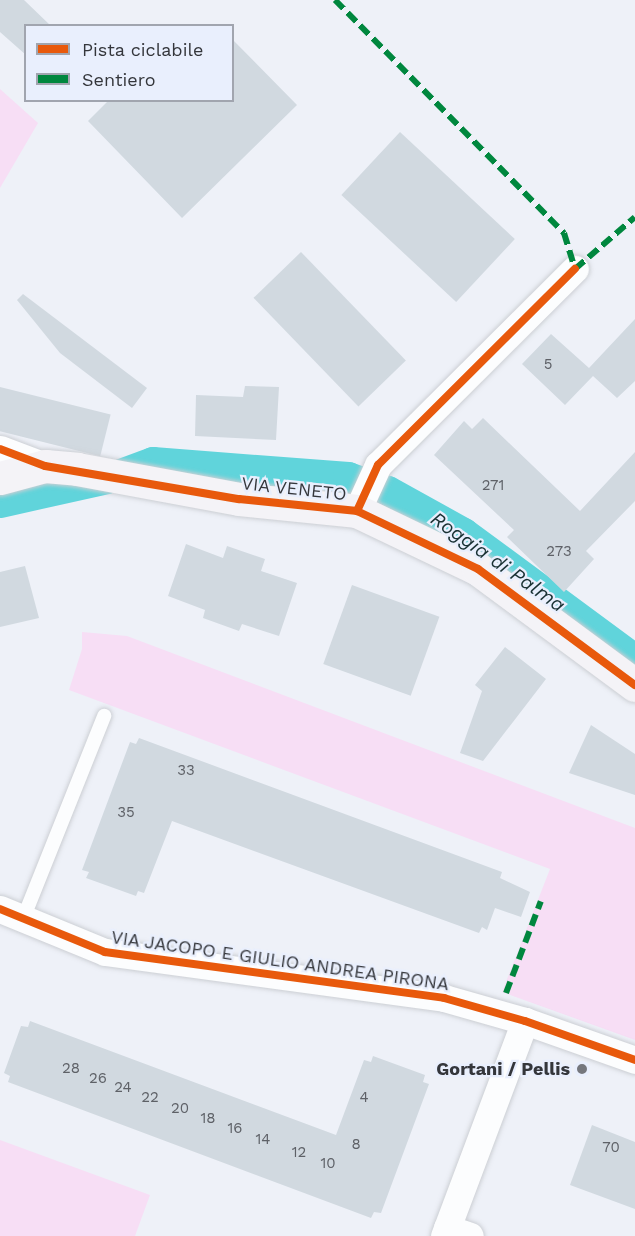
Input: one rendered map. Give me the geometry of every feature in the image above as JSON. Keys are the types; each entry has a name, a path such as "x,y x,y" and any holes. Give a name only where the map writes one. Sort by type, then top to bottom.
{"street":[{"path":"360,503 378,465 575,269"},
{"path":"0,449 45,466"},
{"path":"0,478 45,466"},
{"name":"VIA VENETO","path":"45,466 77,469 239,499 360,503 478,569 635,685"},
{"name":"VIA JACOPO E GIULIO ANDREA PIRONA","path":"11,914 105,952 444,998 525,1021 635,1060"},
{"path":"454,1233 525,1021"}],"lane":[{"path":"11,914 104,716"}],"shaded area":[{"path":"0,89 38,123 0,188"},
{"path":"82,632 127,636 635,828 635,1040 502,992 550,869 69,690 82,649"},
{"path":"0,1140 150,1195 135,1236 0,1236"}],"building":[{"path":"0,0 24,0 49,24 24,24 24,53 0,32"},
{"path":"234,41 297,105 182,218 88,121 107,102 234,102"},
{"path":"400,132 515,239 456,302 341,195"},
{"path":"301,252 406,361 358,406 254,298"},
{"path":"23,294 147,388 132,408 60,353 17,300"},
{"path":"635,319 635,381 617,398 593,376 565,405 522,364 551,334 589,368"},
{"path":"245,386 279,387 276,440 195,436 196,395 243,397"},
{"path":"0,387 111,415 100,456 0,431"},
{"path":"483,418 580,511 635,452 635,501 586,551 594,559 564,592 507,537 514,530 434,455 464,421 472,429"},
{"path":"186,544 223,558 227,546 265,559 261,571 297,583 279,636 242,624 239,631 203,618 205,610 168,596"},
{"path":"25,566 39,618 0,627 0,572"},
{"path":"352,585 439,617 411,696 323,664"},
{"path":"505,647 546,679 483,761 460,753 482,691 475,685"},
{"path":"591,725 635,754 635,795 569,773"},
{"path":"139,738 502,872 500,878 530,892 521,917 495,908 487,930 482,927 479,933 172,821 144,893 138,891 136,896 86,878 89,872 82,870 130,742 136,744"},
{"path":"30,1021 336,1135 364,1060 371,1062 373,1056 425,1075 423,1082 429,1084 381,1213 374,1212 371,1218 8,1082 10,1076 4,1073 21,1026 28,1027"},
{"path":"592,1125 635,1142 635,1209 570,1185"}],"waterway":[{"name":"Roggia di Palma","path":"0,503 107,479 153,462 348,477 388,491 464,533 635,659"}],"marked path":[{"path":"335,0 564,233 575,269 635,217"},
{"path":"506,993 541,901"}],"cycle path":[{"path":"357,511 378,465 575,269"},
{"path":"0,449 45,466 239,499 357,511 478,569 635,685"},
{"path":"0,909 105,952 444,998 525,1021 635,1060"}],"place":[{"name":"Gortani / Pellis","path":"582,1069"}]}
